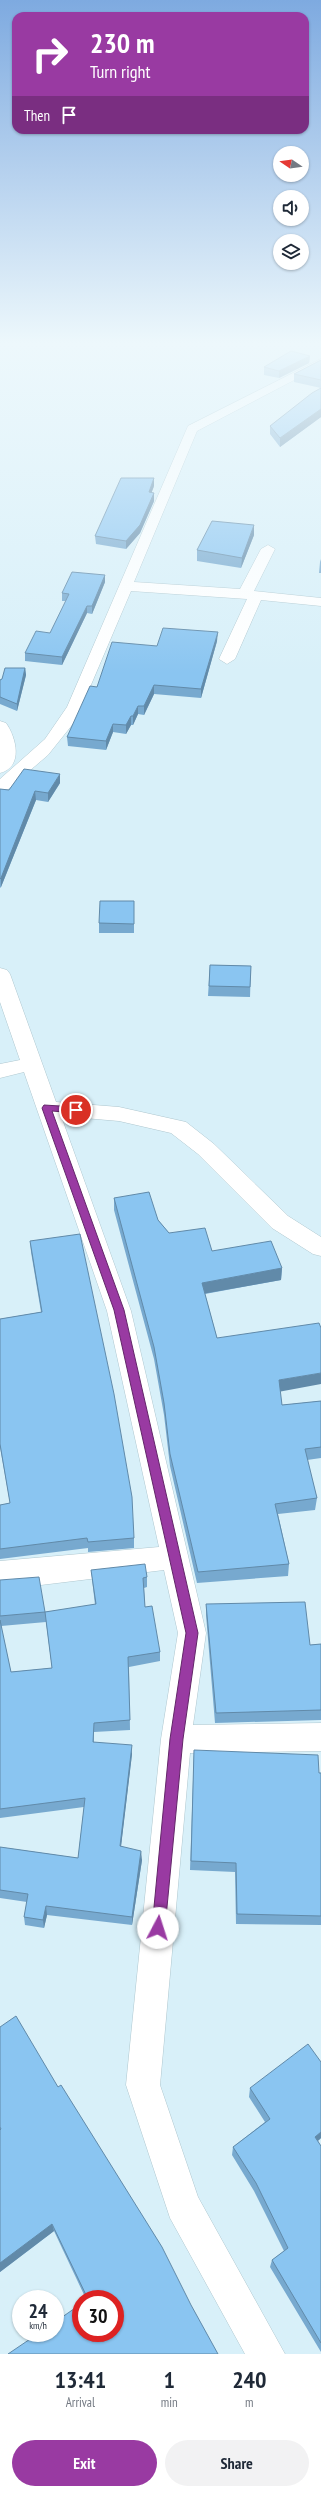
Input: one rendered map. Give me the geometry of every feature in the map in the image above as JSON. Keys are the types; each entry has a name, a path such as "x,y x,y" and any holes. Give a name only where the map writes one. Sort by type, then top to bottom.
{"street":[{"path":"1,781 43,752 64,729 181,454"},
{"path":"227,659 268,549"},
{"path":"125,586 250,594 321,602"},
{"path":"0,726 9,747 1,781"},
{"path":"0,974 119,1310 192,1633 176,1739 143,2085 183,2205 266,2354"},
{"path":"0,1071 31,1064"},
{"path":"47,1108 119,1114 178,1127 206,1149 280,1222 321,1248"},
{"path":"0,1573 176,1557"},
{"path":"0,1578 176,1557"},
{"path":"176,1739 321,1737"}],"building":[{"path":"121,478 154,478 149,492 154,493 140,525 126,541 95,536"},
{"path":"212,521 254,525 242,558 197,550"},
{"path":"72,572 105,575 92,606 87,606 62,657 25,653 36,631 50,633 69,594 62,593"},
{"path":"163,628 218,632 201,689 154,685 144,706 138,706 126,725 113,724 106,741 67,737 90,686 97,687 112,642 157,646"},
{"path":"5,668 25,668 17,704 0,697 0,680 2,679"},
{"path":"24,769 60,774 48,793 35,791 0,879 0,789 9,790"},
{"path":"100,901 134,901 134,924 99,923"},
{"path":"210,965 251,966 250,987 209,986"},
{"path":"149,1192 158,1220 169,1233 205,1228 212,1251 271,1241 282,1268 202,1283 217,1338 319,1323 321,1328 321,1373 279,1380 282,1405 321,1401 321,1447 305,1449 317,1498 275,1504 289,1564 198,1572 170,1454 164,1403 154,1347 114,1198"},
{"path":"80,1234 114,1394 132,1497 134,1538 88,1542 87,1538 0,1549 0,1505 10,1503 0,1444 0,1319 42,1312 30,1241"},
{"path":"145,1564 147,1577 143,1578 145,1607 152,1606 160,1652 128,1657 130,1720 94,1723 93,1742 132,1745 120,1846 141,1851 132,1917 46,1906 43,1920 24,1917 28,1894 0,1890 0,1847 78,1858 85,1798 0,1809 0,1620 11,1672 52,1668 45,1612 96,1604 91,1570"},
{"path":"39,1577 45,1612 0,1616 0,1580"},
{"path":"305,1602 310,1645 321,1644 321,1710 216,1713 206,1604"},
{"path":"194,1750 318,1755 319,1773 321,1773 321,1916 237,1914 236,1863 191,1861"},
{"path":"16,2016 58,2087 61,2085 162,2247 191,2305 218,2354 8,2354 26,2342 64,2342 64,2316 72,2310 72,2342 124,2342 124,2290 84,2290 52,2224 0,2263 0,2027"},
{"path":"308,2044 321,2062 321,2132 315,2137 321,2146 321,2343 272,2260 288,2248 256,2183 233,2147 270,2119 250,2088"}],"route":[{"path":"76,1110 47,1108 119,1310 192,1633 176,1739 158,1928"}]}
